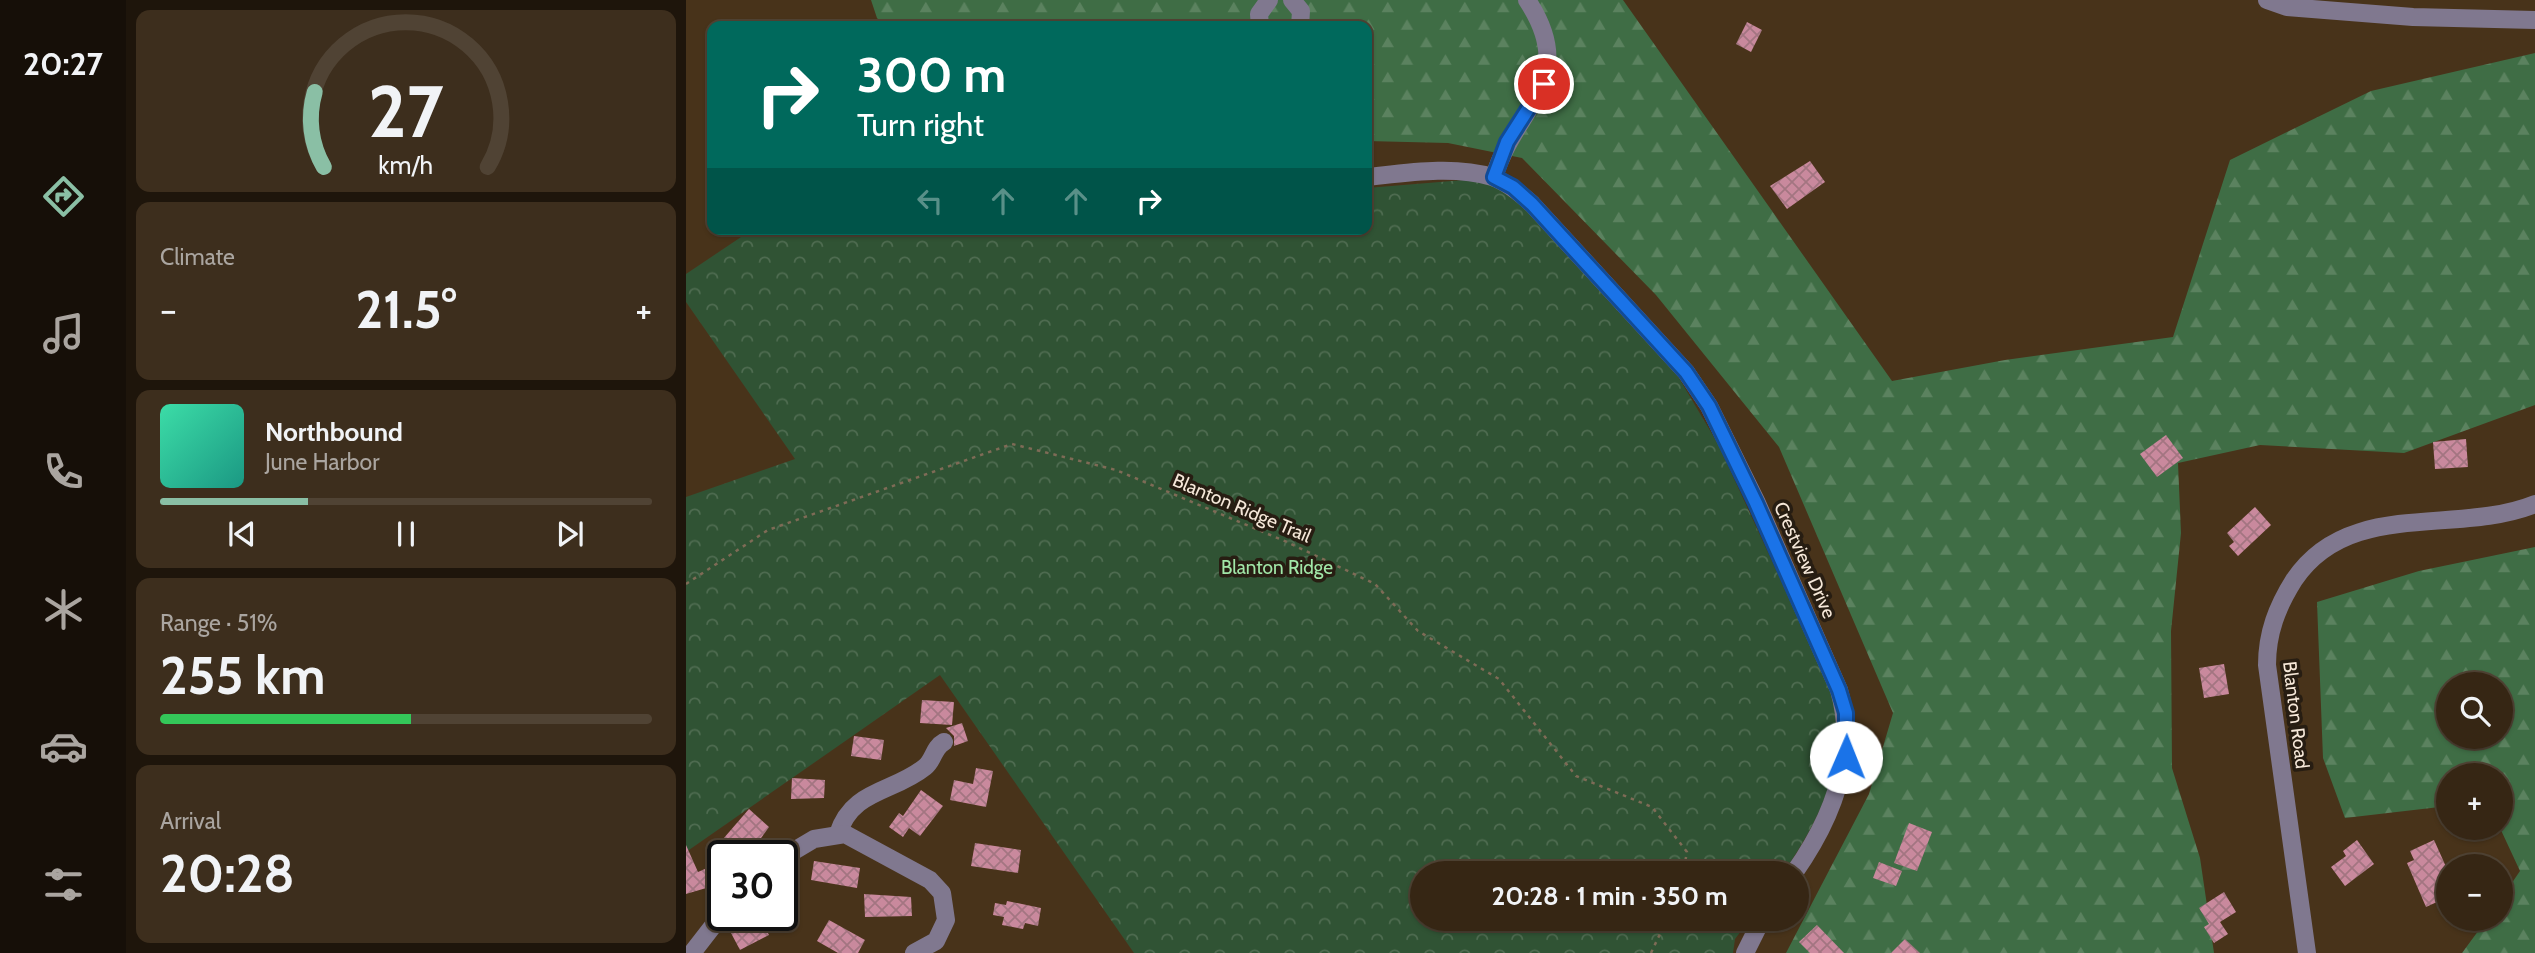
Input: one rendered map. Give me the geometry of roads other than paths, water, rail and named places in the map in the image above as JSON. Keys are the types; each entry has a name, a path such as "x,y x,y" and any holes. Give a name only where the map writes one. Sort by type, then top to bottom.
{"street":[{"path":"1292,0 1301,11 1300,21"},
{"path":"1494,177 1507,142 1541,92 1547,76 1547,47 1541,26 1527,0"},
{"path":"2267,0 2287,7 2413,18 2535,20"},
{"path":"1260,21 1261,2"},
{"name":"Crestview Drive","path":"1372,177 1468,171 1494,177 1513,187 1532,204 1686,372 1724,435 1839,690 1846,713 1846,757 1834,798 1815,842 1802,861"},
{"name":"Blanton Road","path":"2307,953 2267,665 2267,645 2276,612 2289,588 2312,558 2339,539 2378,527 2500,514 2535,504"},
{"path":"838,834 848,810 926,767 937,747 944,742"},
{"path":"798,848 814,839 838,834 855,838 930,880 942,893 946,910 942,930 936,941 914,953"},
{"path":"692,953 709,931"},
{"path":"1745,953 1756,931"}],"park label":[{"name":"Blanton Ridge","path":"1277,567"}]}
